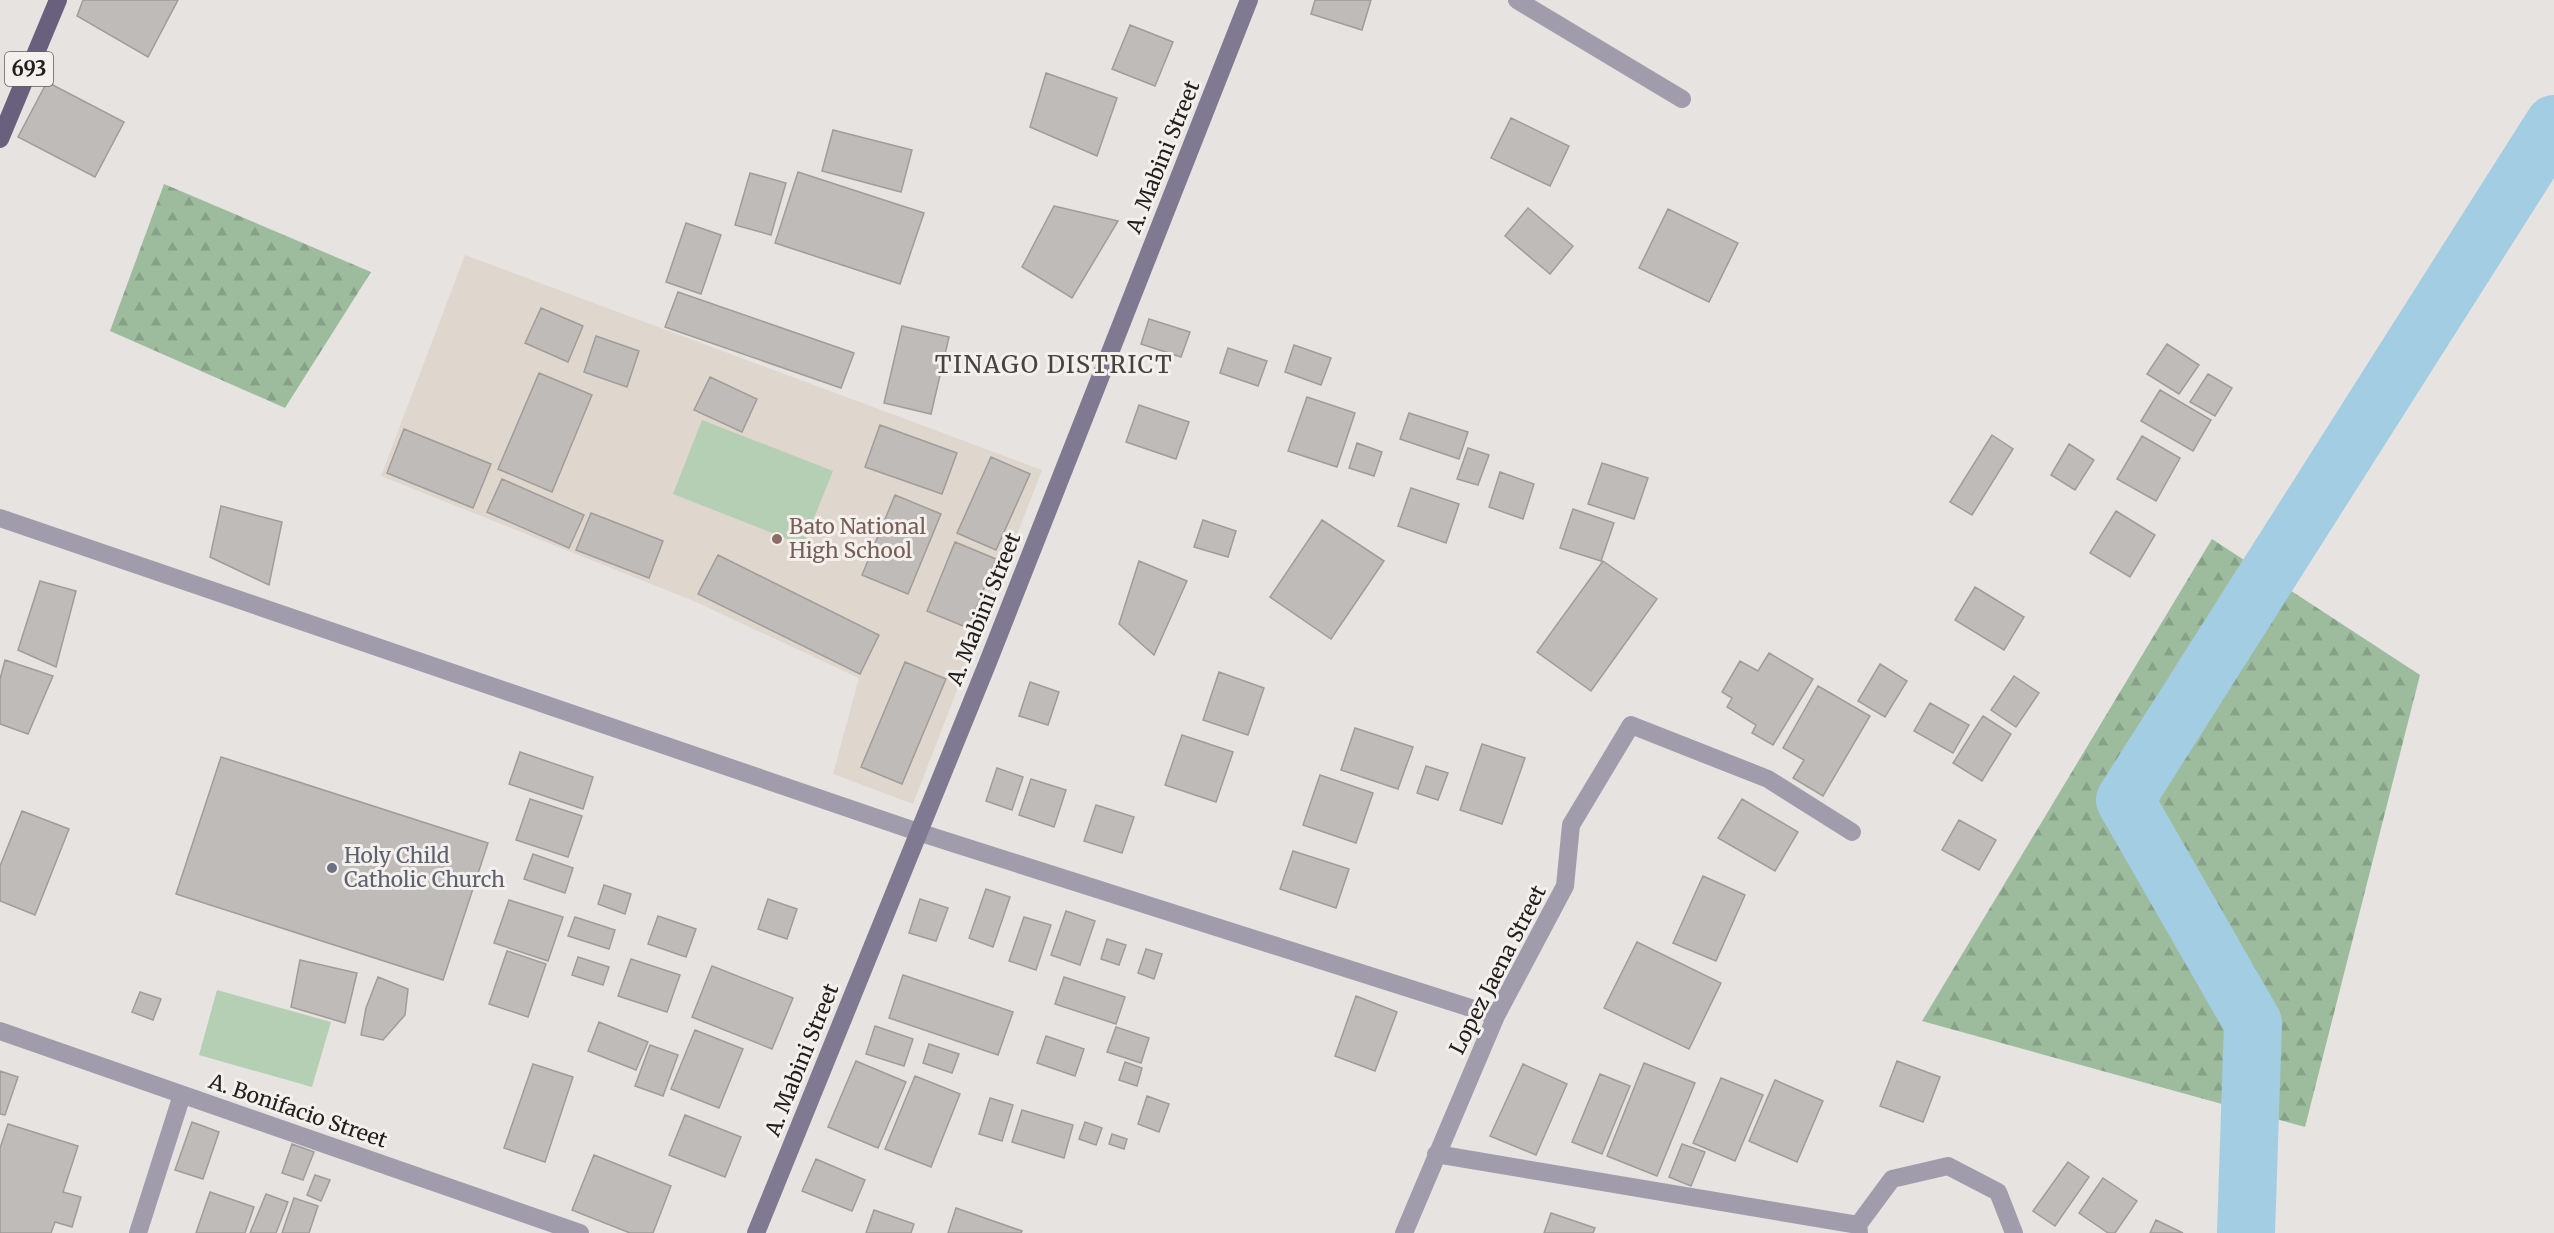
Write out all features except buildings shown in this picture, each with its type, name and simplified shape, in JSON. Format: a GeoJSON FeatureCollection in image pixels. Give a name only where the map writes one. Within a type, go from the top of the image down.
{"type":"FeatureCollection","features":[{"type":"Feature","properties":{"kind":"main road","name":"693"},"geometry":{"type":"LineString","coordinates":[[0,139],[58,0]]}},
{"type":"Feature","properties":{"kind":"street","name":"A. Mabini Street"},"geometry":{"type":"LineString","coordinates":[[756,1233],[996,640],[1249,0]]}},
{"type":"Feature","properties":{"kind":"street"},"geometry":{"type":"LineString","coordinates":[[1517,0],[1682,99]]}},
{"type":"Feature","properties":{"kind":"street"},"geometry":{"type":"LineString","coordinates":[[0,518],[918,832],[1496,1016]]}},
{"type":"Feature","properties":{"kind":"street","name":"Lopez Jaena Street"},"geometry":{"type":"LineString","coordinates":[[1404,1233],[1496,1016],[1565,886],[1571,825],[1630,725],[1768,779],[1852,832]]}},
{"type":"Feature","properties":{"kind":"street","name":"A. Bonifacio Street"},"geometry":{"type":"LineString","coordinates":[[0,1031],[580,1233]]}},
{"type":"Feature","properties":{"kind":"street"},"geometry":{"type":"LineString","coordinates":[[138,1233],[182,1095]]}},
{"type":"Feature","properties":{"kind":"street"},"geometry":{"type":"LineString","coordinates":[[1436,1154],[1859,1229],[1892,1179],[1948,1166],[1998,1192],[2014,1233]]}},
{"type":"Feature","properties":{"kind":"shaded area","name":"Bato National High School"},"geometry":{"type":"Polygon","coordinates":[[[465,255],[1042,470],[913,804],[833,774],[859,678],[696,602],[381,476],[465,255]]]}},
{"type":"Feature","properties":{"kind":"green space"},"geometry":{"type":"Polygon","coordinates":[[[164,184],[371,272],[285,408],[110,331],[164,184]]]}},
{"type":"Feature","properties":{"kind":"green space"},"geometry":{"type":"Polygon","coordinates":[[[702,420],[833,471],[803,545],[673,494],[702,420]]]}},
{"type":"Feature","properties":{"kind":"green space"},"geometry":{"type":"Polygon","coordinates":[[[2212,539],[2420,675],[2305,1127],[1922,1021],[2212,539]]]}},
{"type":"Feature","properties":{"kind":"green space"},"geometry":{"type":"Polygon","coordinates":[[[217,990],[331,1022],[312,1087],[199,1055],[217,990]]]}},
{"type":"Feature","properties":{"kind":"waterway"},"geometry":{"type":"LineString","coordinates":[[2246,1233],[2253,1023],[2125,800],[2554,124]]}},
{"type":"Feature","properties":{"kind":"place","name":"Bato National High School"},"geometry":{"type":"Point","coordinates":[777,539]}},
{"type":"Feature","properties":{"kind":"place","name":"Holy Child Catholic Church"},"geometry":{"type":"Point","coordinates":[332,868]}},
{"type":"Feature","properties":{"kind":"district","name":"TINAGO DISTRICT"},"geometry":{"type":"Point","coordinates":[1054,365]}}]}
